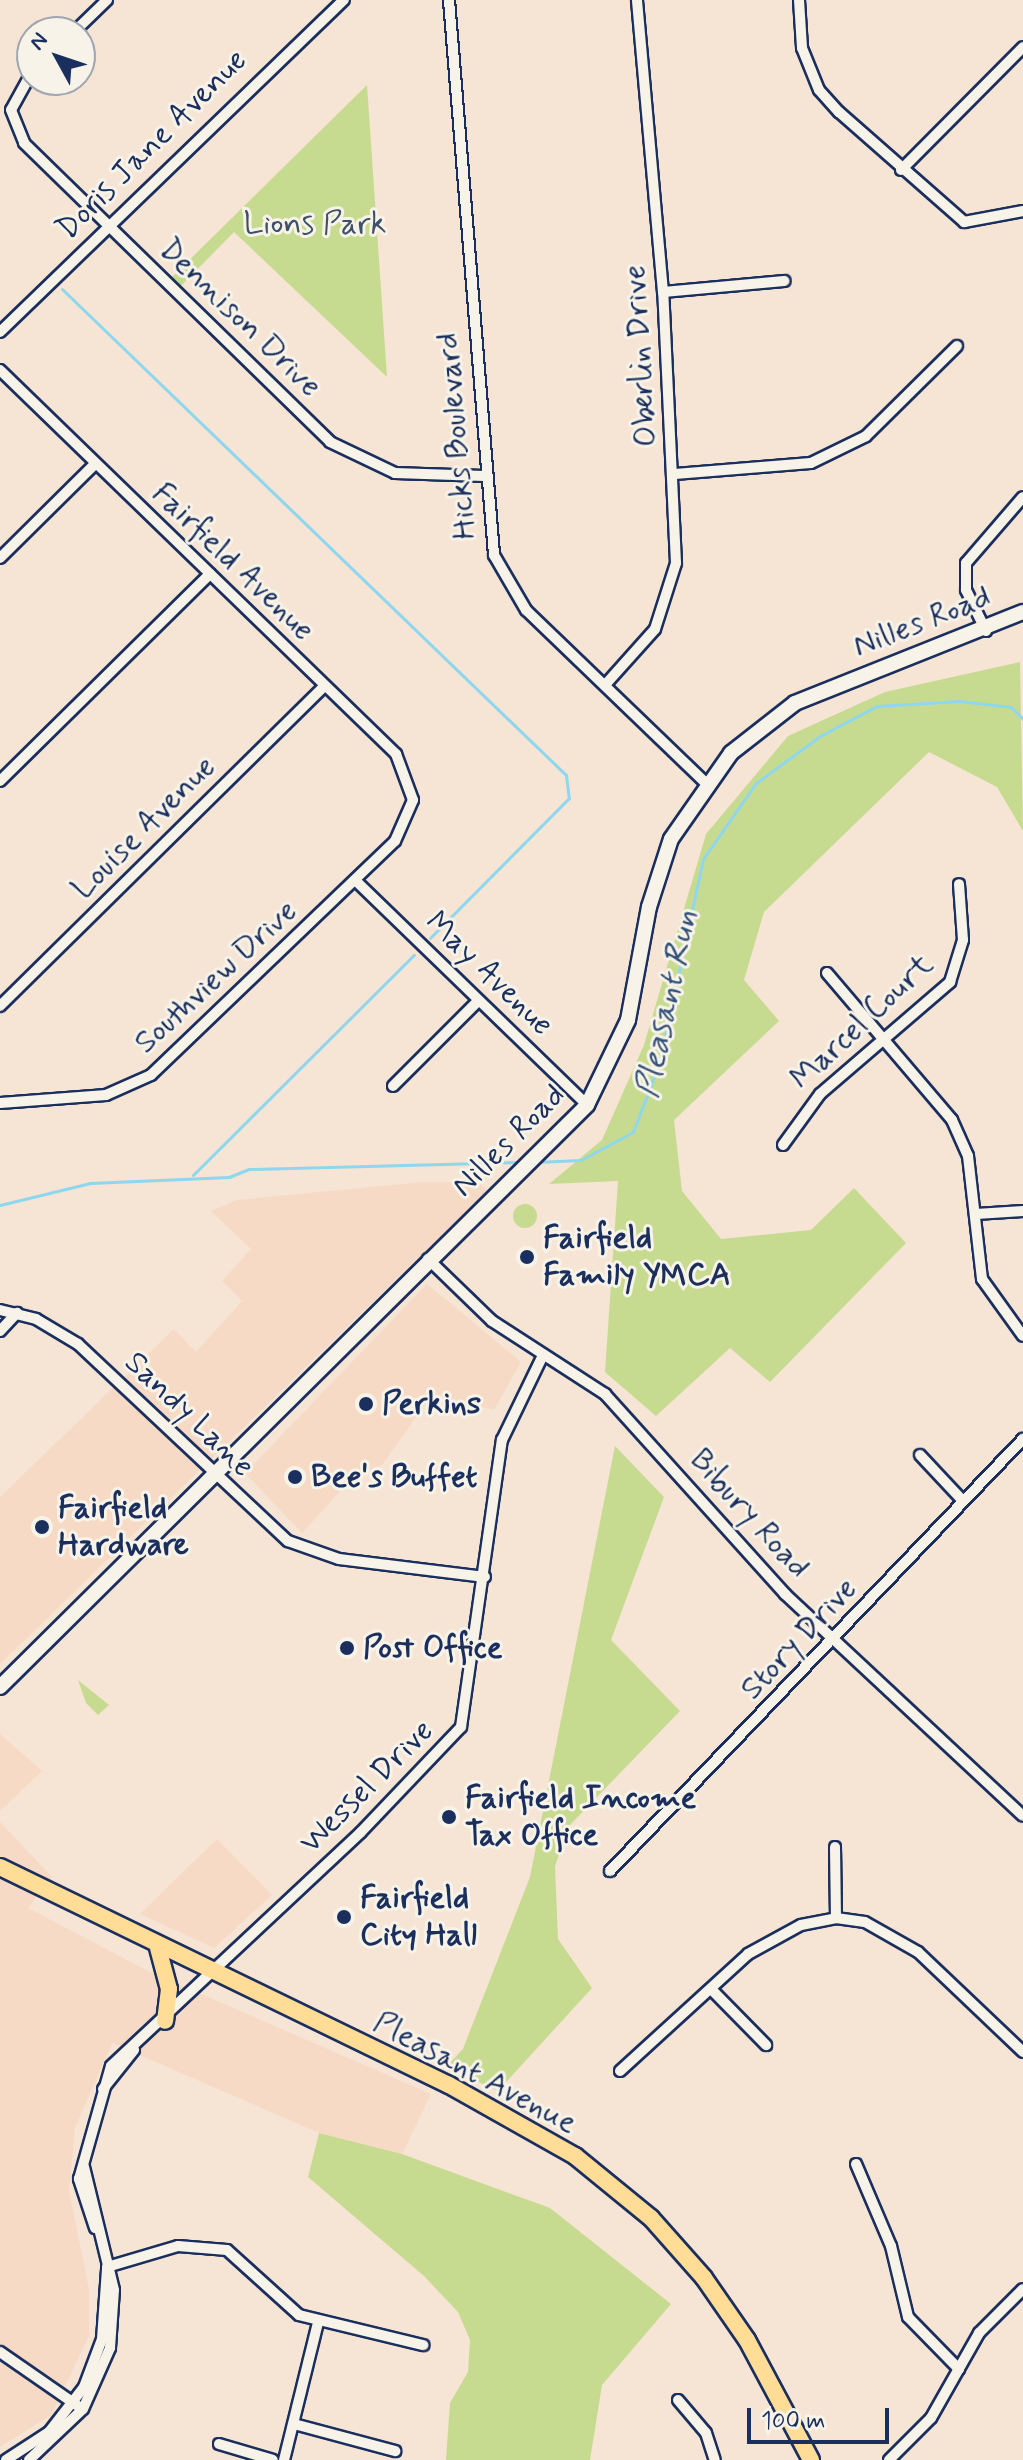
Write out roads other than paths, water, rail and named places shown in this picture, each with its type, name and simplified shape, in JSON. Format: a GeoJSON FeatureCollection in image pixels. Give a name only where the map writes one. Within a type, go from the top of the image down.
{"type":"FeatureCollection","features":[{"type":"Feature","properties":{"kind":"main road","name":"Pleasant Avenue"},"geometry":{"type":"LineString","coordinates":[[0,1867],[158,1948],[484,2103],[613,2185],[684,2253],[724,2304],[811,2460]]}},
{"type":"Feature","properties":{"kind":"main road"},"geometry":{"type":"LineString","coordinates":[[158,1948],[169,1989],[165,2021]]}},
{"type":"Feature","properties":{"kind":"street"},"geometry":{"type":"LineString","coordinates":[[90,16],[107,0]]}},
{"type":"Feature","properties":{"kind":"street","name":"Doris Jane Avenue"},"geometry":{"type":"LineString","coordinates":[[0,332],[108,224],[344,0]]}},
{"type":"Feature","properties":{"kind":"street","name":"Hicks Boulevard"},"geometry":{"type":"LineString","coordinates":[[449,0],[484,476],[500,570],[526,610],[706,783]]}},
{"type":"Feature","properties":{"kind":"street","name":"Oberlin Drive"},"geometry":{"type":"LineString","coordinates":[[605,685],[649,637],[671,597],[675,474],[663,292],[637,0]]}},
{"type":"Feature","properties":{"kind":"street"},"geometry":{"type":"LineString","coordinates":[[799,0],[802,48],[819,90],[901,170],[964,222],[1023,211]]}},
{"type":"Feature","properties":{"kind":"street"},"geometry":{"type":"LineString","coordinates":[[901,170],[1023,47]]}},
{"type":"Feature","properties":{"kind":"street","name":"Dennison Drive"},"geometry":{"type":"LineString","coordinates":[[19,96],[11,110],[24,143],[330,442],[395,473],[484,476]]}},
{"type":"Feature","properties":{"kind":"street"},"geometry":{"type":"LineString","coordinates":[[663,292],[785,281]]}},
{"type":"Feature","properties":{"kind":"street"},"geometry":{"type":"LineString","coordinates":[[675,474],[811,463],[866,436],[957,346]]}},
{"type":"Feature","properties":{"kind":"street","name":"Fairfield Avenue"},"geometry":{"type":"LineString","coordinates":[[0,370],[94,465],[396,754],[413,800]]}},
{"type":"Feature","properties":{"kind":"street"},"geometry":{"type":"LineString","coordinates":[[0,558],[94,465]]}},
{"type":"Feature","properties":{"kind":"street"},"geometry":{"type":"LineString","coordinates":[[986,631],[966,590],[966,563],[1023,497]]}},
{"type":"Feature","properties":{"kind":"street"},"geometry":{"type":"LineString","coordinates":[[0,781],[210,574]]}},
{"type":"Feature","properties":{"kind":"street","name":"Nilles Road"},"geometry":{"type":"LineString","coordinates":[[0,1687],[428,1259],[565,1131],[587,1105],[628,1020],[660,867],[706,783],[795,703],[986,631],[1023,612]]}},
{"type":"Feature","properties":{"kind":"street","name":"Louise Avenue"},"geometry":{"type":"LineString","coordinates":[[0,1006],[325,686]]}},
{"type":"Feature","properties":{"kind":"street","name":"Southview Drive"},"geometry":{"type":"LineString","coordinates":[[0,1103],[106,1095],[151,1075],[355,880],[409,822],[413,800]]}},
{"type":"Feature","properties":{"kind":"street","name":"May Avenue"},"geometry":{"type":"LineString","coordinates":[[355,880],[477,1002],[587,1105]]}},
{"type":"Feature","properties":{"kind":"street","name":"Marcel Court"},"geometry":{"type":"LineString","coordinates":[[783,1145],[809,1105],[950,982],[959,965],[959,884]]}},
{"type":"Feature","properties":{"kind":"street"},"geometry":{"type":"LineString","coordinates":[[827,973],[882,1042],[952,1120],[968,1156],[982,1279],[1023,1336]]}},
{"type":"Feature","properties":{"kind":"street"},"geometry":{"type":"LineString","coordinates":[[393,1086],[477,1002]]}},
{"type":"Feature","properties":{"kind":"street"},"geometry":{"type":"LineString","coordinates":[[976,1214],[1023,1211]]}},
{"type":"Feature","properties":{"kind":"street","name":"Bibury Road"},"geometry":{"type":"LineString","coordinates":[[428,1259],[492,1321],[605,1394],[834,1641],[1023,1816]]}},
{"type":"Feature","properties":{"kind":"street","name":"Sandy Lane"},"geometry":{"type":"LineString","coordinates":[[0,1310],[17,1313],[78,1344],[273,1531],[308,1551],[485,1577]]}},
{"type":"Feature","properties":{"kind":"street"},"geometry":{"type":"LineString","coordinates":[[0,1331],[17,1313]]}},
{"type":"Feature","properties":{"kind":"street","name":"Wessel Drive"},"geometry":{"type":"LineString","coordinates":[[29,2460],[79,2406],[99,2352],[107,2267],[79,2179],[111,2066],[134,2050],[165,2021],[456,1737],[467,1708],[502,1440],[543,1355]]}},
{"type":"Feature","properties":{"kind":"street","name":"Story Drive"},"geometry":{"type":"LineString","coordinates":[[610,1871],[834,1641],[1023,1439]]}},
{"type":"Feature","properties":{"kind":"street"},"geometry":{"type":"LineString","coordinates":[[920,1455],[963,1501]]}},
{"type":"Feature","properties":{"kind":"street"},"geometry":{"type":"LineString","coordinates":[[835,1847],[836,1918]]}},
{"type":"Feature","properties":{"kind":"street"},"geometry":{"type":"LineString","coordinates":[[620,2071],[777,1935],[836,1918],[865,1922],[918,1952],[1023,2052]]}},
{"type":"Feature","properties":{"kind":"street"},"geometry":{"type":"LineString","coordinates":[[713,1991],[766,2045]]}},
{"type":"Feature","properties":{"kind":"street"},"geometry":{"type":"LineString","coordinates":[[856,2164],[891,2246],[908,2317],[959,2369]]}},
{"type":"Feature","properties":{"kind":"street"},"geometry":{"type":"LineString","coordinates":[[107,2267],[178,2246],[227,2250],[285,2305],[318,2323],[423,2345]]}},
{"type":"Feature","properties":{"kind":"street"},"geometry":{"type":"LineString","coordinates":[[889,2460],[931,2418],[979,2333],[1023,2289]]}},
{"type":"Feature","properties":{"kind":"street"},"geometry":{"type":"LineString","coordinates":[[284,2460],[318,2323]]}},
{"type":"Feature","properties":{"kind":"street"},"geometry":{"type":"LineString","coordinates":[[0,2352],[79,2406]]}},
{"type":"Feature","properties":{"kind":"street"},"geometry":{"type":"LineString","coordinates":[[678,2400],[706,2433],[715,2460]]}},
{"type":"Feature","properties":{"kind":"street","name":"Wessel Drive"},"geometry":{"type":"LineString","coordinates":[[6,2460],[37,2442],[79,2406]]}},
{"type":"Feature","properties":{"kind":"street"},"geometry":{"type":"LineString","coordinates":[[294,2424],[395,2451]]}},
{"type":"Feature","properties":{"kind":"street"},"geometry":{"type":"LineString","coordinates":[[219,2444],[273,2460]]}},
{"type":"Feature","properties":{"kind":"waterway"},"geometry":{"type":"LineString","coordinates":[[62,289],[566,775],[569,798],[430,938]]}},
{"type":"Feature","properties":{"kind":"waterway","name":"Pleasant Run"},"geometry":{"type":"LineString","coordinates":[[536,1162],[581,1160],[633,1132],[660,1061],[703,859],[756,783],[820,736],[877,706],[960,701],[1011,707],[1023,719]]}},
{"type":"Feature","properties":{"kind":"waterway"},"geometry":{"type":"LineString","coordinates":[[193,1175],[414,955]]}},
{"type":"Feature","properties":{"kind":"waterway","name":"Pleasant Run"},"geometry":{"type":"LineString","coordinates":[[0,1205],[90,1183],[229,1177],[249,1169],[521,1162]]}},
{"type":"Feature","properties":{"kind":"place","name":"Fairfield Family YMCA"},"geometry":{"type":"Point","coordinates":[527,1257]}},
{"type":"Feature","properties":{"kind":"place","name":"Perkins"},"geometry":{"type":"Point","coordinates":[366,1404]}},
{"type":"Feature","properties":{"kind":"place","name":"Bee's Buffet"},"geometry":{"type":"Point","coordinates":[295,1477]}},
{"type":"Feature","properties":{"kind":"place","name":"Fairfield Hardware"},"geometry":{"type":"Point","coordinates":[42,1527]}},
{"type":"Feature","properties":{"kind":"place","name":"Post Office"},"geometry":{"type":"Point","coordinates":[347,1648]}},
{"type":"Feature","properties":{"kind":"place","name":"Fairfield Income Tax Office"},"geometry":{"type":"Point","coordinates":[449,1817]}},
{"type":"Feature","properties":{"kind":"place","name":"Fairfield City Hall"},"geometry":{"type":"Point","coordinates":[344,1917]}},
{"type":"Feature","properties":{"kind":"park label","name":"Lions Park"},"geometry":{"type":"Point","coordinates":[315,224]}}]}
